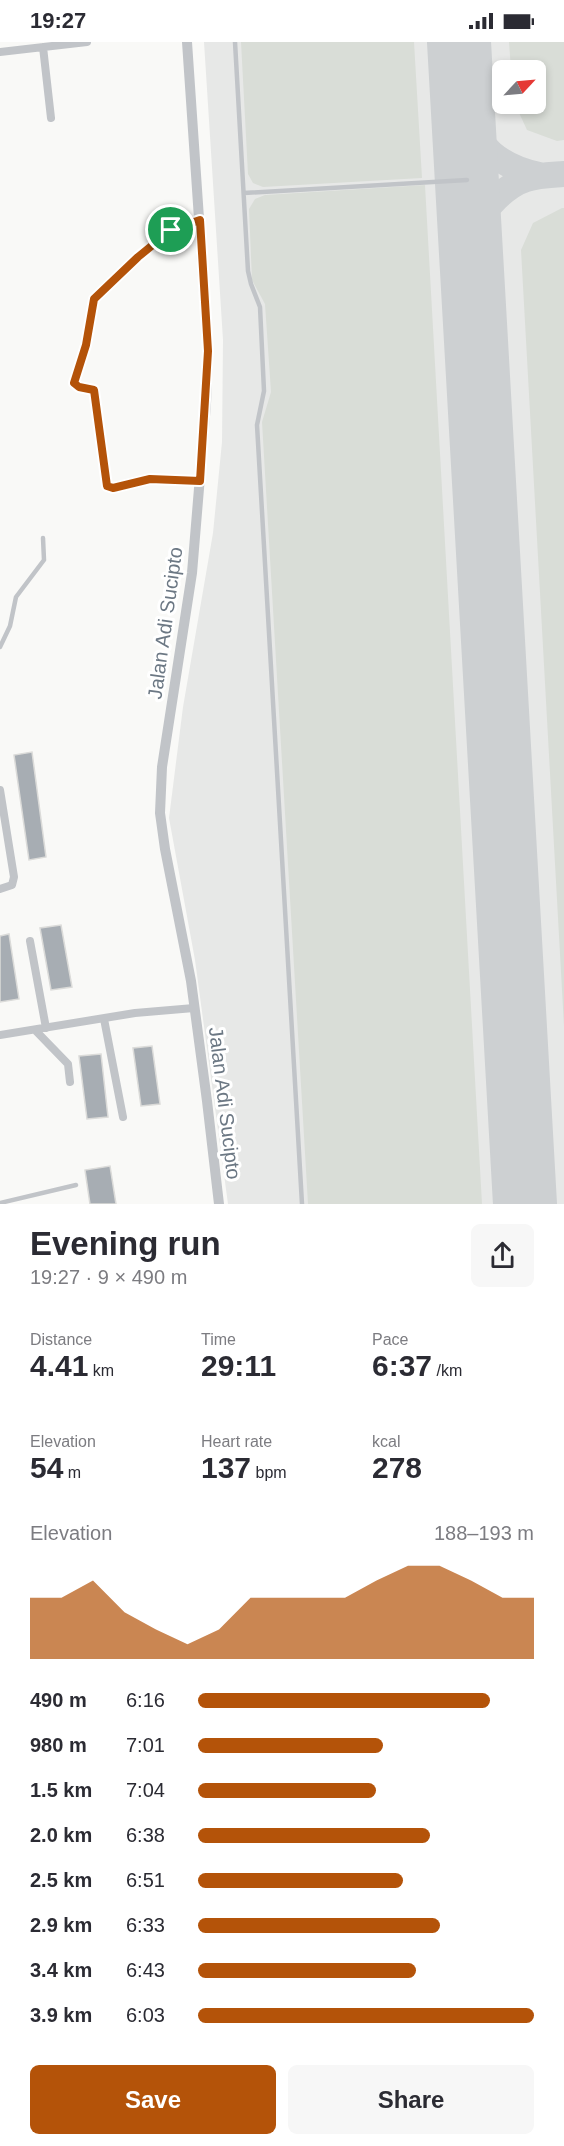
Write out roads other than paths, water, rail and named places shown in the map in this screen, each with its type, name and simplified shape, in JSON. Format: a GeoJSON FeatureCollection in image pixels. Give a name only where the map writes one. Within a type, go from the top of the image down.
{"type":"FeatureCollection","features":[{"type":"Feature","properties":{"kind":"street"},"geometry":{"type":"LineString","coordinates":[[0,52],[19,46],[43,47],[87,42]]}},
{"type":"Feature","properties":{"kind":"street","name":"Jalan Adi Sucipto"},"geometry":{"type":"LineString","coordinates":[[187,42],[208,351],[192,573],[162,767],[160,813],[194,1008],[219,1204]]}},
{"type":"Feature","properties":{"kind":"street"},"geometry":{"type":"LineString","coordinates":[[43,47],[51,118]]}},
{"type":"Feature","properties":{"kind":"street"},"geometry":{"type":"LineString","coordinates":[[200,220],[171,230],[138,257],[94,299],[86,345],[74,383],[79,387],[94,390],[107,486],[113,488],[150,479],[200,481]]}},
{"type":"Feature","properties":{"kind":"street"},"geometry":{"type":"LineString","coordinates":[[0,790],[14,877],[12,885],[0,889]]}},
{"type":"Feature","properties":{"kind":"street"},"geometry":{"type":"LineString","coordinates":[[30,941],[46,1028]]}},
{"type":"Feature","properties":{"kind":"street"},"geometry":{"type":"LineString","coordinates":[[0,1035],[135,1013],[194,1008]]}},
{"type":"Feature","properties":{"kind":"street"},"geometry":{"type":"LineString","coordinates":[[105,1019],[123,1117]]}},
{"type":"Feature","properties":{"kind":"street"},"geometry":{"type":"LineString","coordinates":[[35,1030],[68,1064],[70,1082]]}},
{"type":"Feature","properties":{"kind":"lane"},"geometry":{"type":"LineString","coordinates":[[235,42],[249,278],[260,307],[264,391],[257,425],[302,1204]]}},
{"type":"Feature","properties":{"kind":"lane"},"geometry":{"type":"LineString","coordinates":[[244,193],[467,180]]}},
{"type":"Feature","properties":{"kind":"lane"},"geometry":{"type":"LineString","coordinates":[[0,648],[10,626],[16,597],[44,560],[43,538]]}},
{"type":"Feature","properties":{"kind":"lane"},"geometry":{"type":"LineString","coordinates":[[0,1203],[76,1185]]}}]}
